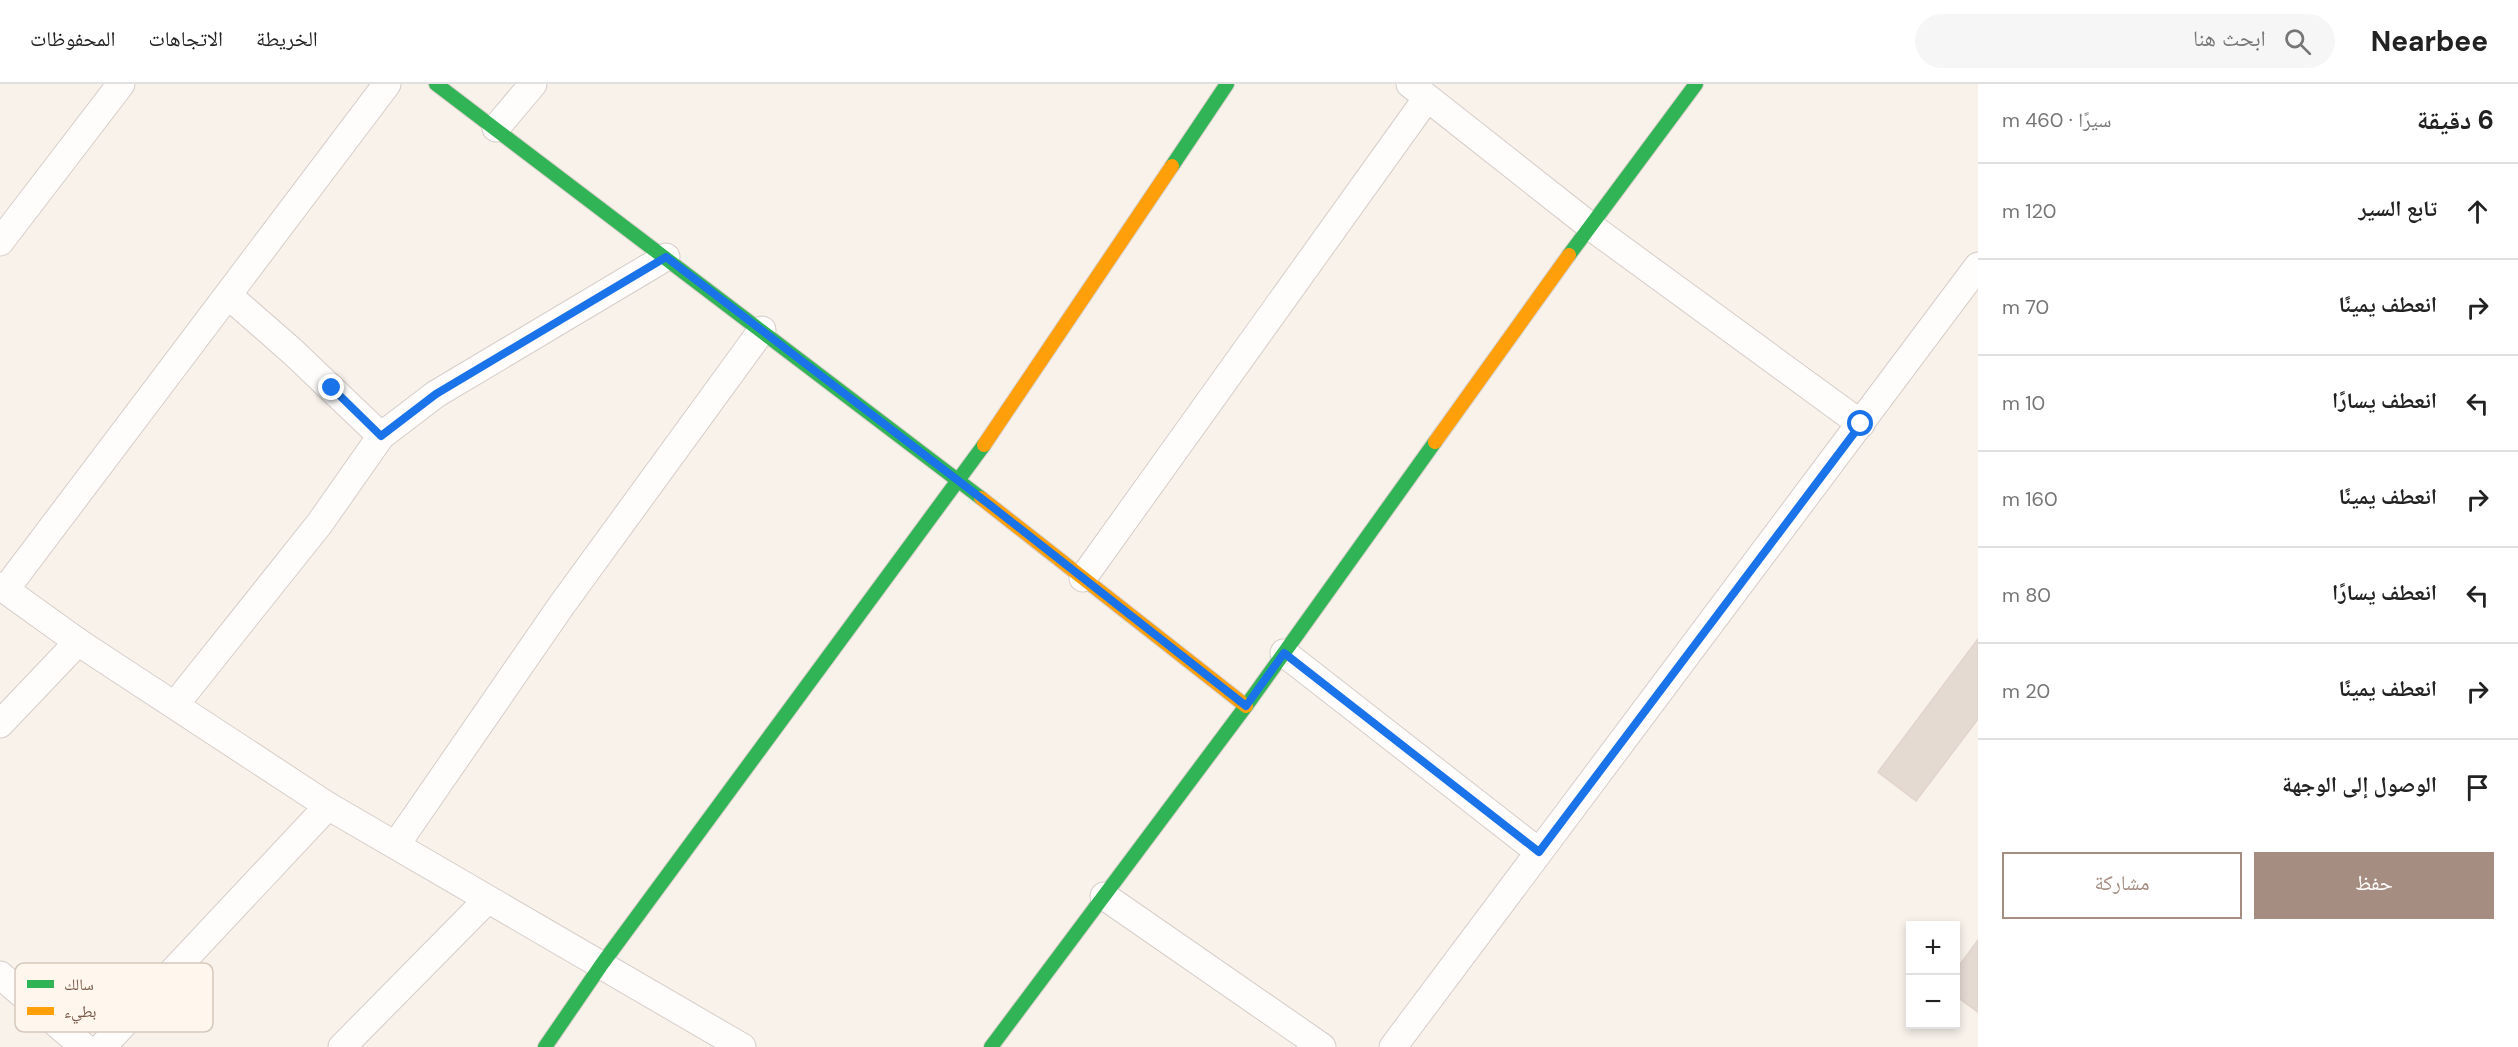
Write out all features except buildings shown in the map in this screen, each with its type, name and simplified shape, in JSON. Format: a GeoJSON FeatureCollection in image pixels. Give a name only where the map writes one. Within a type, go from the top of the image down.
{"type":"FeatureCollection","features":[{"type":"Feature","properties":{"kind":"street"},"geometry":{"type":"LineString","coordinates":[[0,242],[121,84]]}},
{"type":"Feature","properties":{"kind":"street"},"geometry":{"type":"LineString","coordinates":[[387,84],[229,296],[2,588],[78,642],[328,807],[742,1047]]}},
{"type":"Feature","properties":{"kind":"street"},"geometry":{"type":"LineString","coordinates":[[436,84],[960,482],[1246,706]]}},
{"type":"Feature","properties":{"kind":"street"},"geometry":{"type":"LineString","coordinates":[[496,128],[533,84]]}},
{"type":"Feature","properties":{"kind":"street"},"geometry":{"type":"LineString","coordinates":[[545,1047],[602,964],[960,482],[1227,84]]}},
{"type":"Feature","properties":{"kind":"street"},"geometry":{"type":"LineString","coordinates":[[991,1047],[1246,706],[1590,226],[1696,84]]}},
{"type":"Feature","properties":{"kind":"street"},"geometry":{"type":"LineString","coordinates":[[1083,578],[1418,91],[1590,226],[1861,424]]}},
{"type":"Feature","properties":{"kind":"street"},"geometry":{"type":"LineString","coordinates":[[175,705],[320,523],[381,436],[436,394],[666,257]]}},
{"type":"Feature","properties":{"kind":"street"},"geometry":{"type":"LineString","coordinates":[[1393,1047],[1978,266]]}},
{"type":"Feature","properties":{"kind":"street"},"geometry":{"type":"LineString","coordinates":[[229,296],[293,352],[381,436]]}},
{"type":"Feature","properties":{"kind":"street"},"geometry":{"type":"LineString","coordinates":[[396,845],[561,606],[762,330]]}},
{"type":"Feature","properties":{"kind":"street"},"geometry":{"type":"LineString","coordinates":[[0,724],[78,642]]}},
{"type":"Feature","properties":{"kind":"street"},"geometry":{"type":"LineString","coordinates":[[1284,653],[1539,852]]}},
{"type":"Feature","properties":{"kind":"street"},"geometry":{"type":"LineString","coordinates":[[181,963],[328,807]]}},
{"type":"Feature","properties":{"kind":"street"},"geometry":{"type":"LineString","coordinates":[[1104,896],[1322,1047]]}},
{"type":"Feature","properties":{"kind":"street"},"geometry":{"type":"LineString","coordinates":[[342,1047],[487,900]]}},
{"type":"Feature","properties":{"kind":"street"},"geometry":{"type":"LineString","coordinates":[[0,975],[15,988]]}},
{"type":"Feature","properties":{"kind":"street"},"geometry":{"type":"LineString","coordinates":[[66,1032],[84,1047]]}},
{"type":"Feature","properties":{"kind":"street"},"geometry":{"type":"LineString","coordinates":[[102,1047],[116,1032]]}},
{"type":"Feature","properties":{"kind":"traffic: fast"},"geometry":{"type":"LineString","coordinates":[[436,84],[981,498]]}},
{"type":"Feature","properties":{"kind":"traffic: fast"},"geometry":{"type":"LineString","coordinates":[[1172,166],[1227,84]]}},
{"type":"Feature","properties":{"kind":"traffic: fast"},"geometry":{"type":"LineString","coordinates":[[1569,255],[1696,84]]}},
{"type":"Feature","properties":{"kind":"traffic: fast"},"geometry":{"type":"LineString","coordinates":[[991,1047],[1246,706],[1435,442]]}},
{"type":"Feature","properties":{"kind":"traffic: fast"},"geometry":{"type":"LineString","coordinates":[[545,1047],[602,964],[984,445]]}},
{"type":"Feature","properties":{"kind":"traffic: slow"},"geometry":{"type":"LineString","coordinates":[[984,445],[1172,166]]}},
{"type":"Feature","properties":{"kind":"traffic: slow"},"geometry":{"type":"LineString","coordinates":[[1435,442],[1569,255]]}},
{"type":"Feature","properties":{"kind":"traffic: slow"},"geometry":{"type":"LineString","coordinates":[[981,498],[1246,706]]}},
{"type":"Feature","properties":{"kind":"route"},"geometry":{"type":"LineString","coordinates":[[332,388],[381,436],[436,394],[666,257],[990,505],[1246,706],[1284,653],[1539,852],[1861,424]]}}]}
